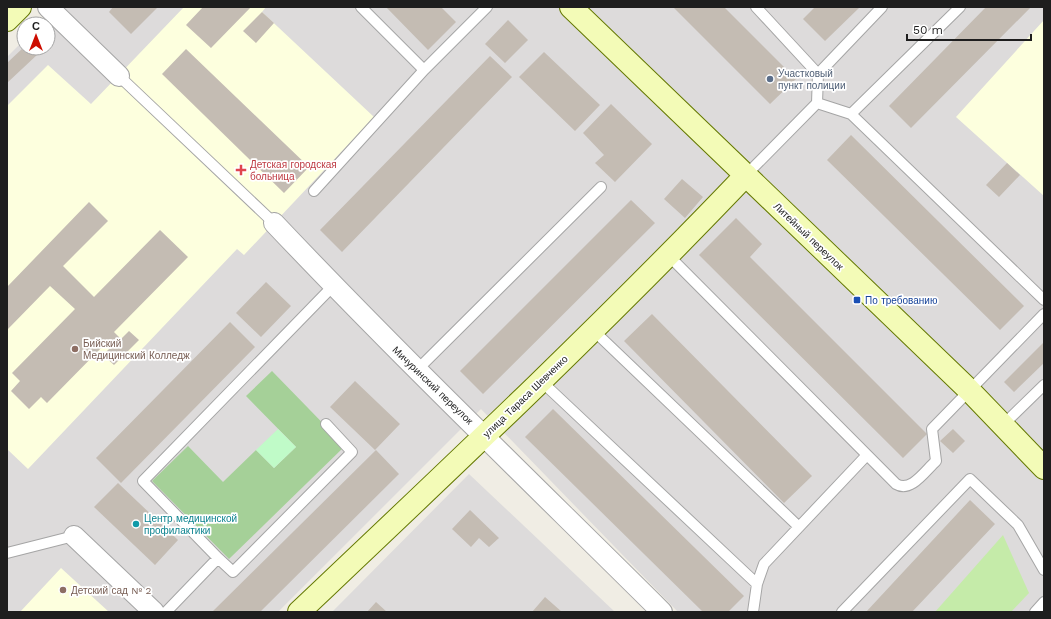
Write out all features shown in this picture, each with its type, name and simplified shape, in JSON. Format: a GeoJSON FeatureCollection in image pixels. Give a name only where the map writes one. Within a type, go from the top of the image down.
{"type":"FeatureCollection","features":[{"type":"Feature","properties":{"kind":"main road"},"geometry":{"type":"LineString","coordinates":[[7,20],[20,7]]}},
{"type":"Feature","properties":{"kind":"main road","name":"Литейный переулок"},"geometry":{"type":"LineString","coordinates":[[570,7],[1004,424],[1044,468]]}},
{"type":"Feature","properties":{"kind":"main road","name":"улица Тараса Шевченко"},"geometry":{"type":"LineString","coordinates":[[299,612],[485,436],[669,256],[746,175]]}},
{"type":"Feature","properties":{"kind":"street"},"geometry":{"type":"LineString","coordinates":[[48,7],[119,76]]}},
{"type":"Feature","properties":{"kind":"street","name":"Мичуринский переулок"},"geometry":{"type":"LineString","coordinates":[[274,223],[417,370],[662,612]]}},
{"type":"Feature","properties":{"kind":"street"},"geometry":{"type":"LineString","coordinates":[[74,536],[154,612]]}},
{"type":"Feature","properties":{"kind":"lane"},"geometry":{"type":"LineString","coordinates":[[361,7],[424,70]]}},
{"type":"Feature","properties":{"kind":"lane"},"geometry":{"type":"LineString","coordinates":[[314,191],[424,70],[487,7]]}},
{"type":"Feature","properties":{"kind":"lane"},"geometry":{"type":"LineString","coordinates":[[746,175],[817,103],[818,74],[882,7]]}},
{"type":"Feature","properties":{"kind":"lane"},"geometry":{"type":"LineString","coordinates":[[851,114],[960,7]]}},
{"type":"Feature","properties":{"kind":"lane"},"geometry":{"type":"LineString","coordinates":[[759,8],[818,74]]}},
{"type":"Feature","properties":{"kind":"lane"},"geometry":{"type":"LineString","coordinates":[[119,76],[274,223]]}},
{"type":"Feature","properties":{"kind":"lane"},"geometry":{"type":"LineString","coordinates":[[817,103],[851,114],[1044,300]]}},
{"type":"Feature","properties":{"kind":"lane"},"geometry":{"type":"LineString","coordinates":[[417,370],[601,187]]}},
{"type":"Feature","properties":{"kind":"lane"},"geometry":{"type":"LineString","coordinates":[[669,256],[896,484],[902,488],[909,487],[936,461],[932,428],[1044,314]]}},
{"type":"Feature","properties":{"kind":"lane"},"geometry":{"type":"LineString","coordinates":[[326,424],[352,452],[233,572],[143,482],[334,286]]}},
{"type":"Feature","properties":{"kind":"lane"},"geometry":{"type":"LineString","coordinates":[[593,330],[799,527]]}},
{"type":"Feature","properties":{"kind":"lane"},"geometry":{"type":"LineString","coordinates":[[541,381],[757,584]]}},
{"type":"Feature","properties":{"kind":"lane"},"geometry":{"type":"LineString","coordinates":[[1004,424],[1044,385]]}},
{"type":"Feature","properties":{"kind":"lane"},"geometry":{"type":"LineString","coordinates":[[753,612],[757,584],[764,564],[867,455]]}},
{"type":"Feature","properties":{"kind":"lane"},"geometry":{"type":"LineString","coordinates":[[842,612],[970,479],[1018,525],[1044,570]]}},
{"type":"Feature","properties":{"kind":"lane"},"geometry":{"type":"LineString","coordinates":[[7,552],[74,536]]}},
{"type":"Feature","properties":{"kind":"lane"},"geometry":{"type":"LineString","coordinates":[[166,612],[218,558]]}},
{"type":"Feature","properties":{"kind":"lane"},"geometry":{"type":"LineString","coordinates":[[1035,612],[1044,602]]}},
{"type":"Feature","properties":{"kind":"shaded area"},"geometry":{"type":"Polygon","coordinates":[[[56,7],[1044,7],[1044,612],[678,612],[481,409],[278,612],[7,612],[7,57],[16,48],[16,56],[56,56],[56,16],[47,16],[56,7]]]}},
{"type":"Feature","properties":{"kind":"shaded area"},"geometry":{"type":"Polygon","coordinates":[[[184,7],[266,7],[262,12],[374,117],[244,255],[237,249],[28,469],[7,449],[7,106],[48,65],[91,104],[184,7]]]}},
{"type":"Feature","properties":{"kind":"shaded area"},"geometry":{"type":"Polygon","coordinates":[[[1044,20],[1044,196],[956,117],[1044,20]]]}},
{"type":"Feature","properties":{"kind":"shaded area"},"geometry":{"type":"Polygon","coordinates":[[[469,474],[615,612],[332,612],[469,474]]]}},
{"type":"Feature","properties":{"kind":"shaded area","name":"Детский сад № 2"},"geometry":{"type":"Polygon","coordinates":[[[61,568],[109,612],[20,612],[61,568]]]}},
{"type":"Feature","properties":{"kind":"green space"},"geometry":{"type":"Polygon","coordinates":[[[272,371],[345,446],[229,559],[152,481],[188,446],[223,482],[256,450],[274,468],[296,447],[246,396],[272,371]]]}},
{"type":"Feature","properties":{"kind":"green space"},"geometry":{"type":"Polygon","coordinates":[[[278,429],[296,447],[274,468],[256,450],[278,429]]]}},
{"type":"Feature","properties":{"kind":"green space"},"geometry":{"type":"Polygon","coordinates":[[[1003,535],[1029,593],[1011,612],[935,612],[1003,535]]]}},
{"type":"Feature","properties":{"kind":"building"},"geometry":{"type":"Polygon","coordinates":[[[113,7],[158,7],[131,34],[109,12],[113,7]]]}},
{"type":"Feature","properties":{"kind":"building"},"geometry":{"type":"Polygon","coordinates":[[[203,7],[251,7],[211,48],[186,25],[203,7]]]}},
{"type":"Feature","properties":{"kind":"building"},"geometry":{"type":"Polygon","coordinates":[[[386,7],[441,7],[456,22],[428,50],[386,7]]]}},
{"type":"Feature","properties":{"kind":"building"},"geometry":{"type":"Polygon","coordinates":[[[673,7],[724,7],[796,79],[770,104],[673,7]]]}},
{"type":"Feature","properties":{"kind":"building"},"geometry":{"type":"Polygon","coordinates":[[[815,7],[860,7],[825,41],[803,19],[815,7]]]}},
{"type":"Feature","properties":{"kind":"building"},"geometry":{"type":"Polygon","coordinates":[[[986,7],[1031,7],[911,128],[889,106],[986,7]]]}},
{"type":"Feature","properties":{"kind":"building"},"geometry":{"type":"Polygon","coordinates":[[[262,12],[274,23],[256,43],[243,31],[262,12]]]}},
{"type":"Feature","properties":{"kind":"building"},"geometry":{"type":"Polygon","coordinates":[[[508,20],[528,40],[505,63],[485,44],[508,20]]]}},
{"type":"Feature","properties":{"kind":"building"},"geometry":{"type":"Polygon","coordinates":[[[186,49],[309,167],[284,193],[162,74],[186,49]]]}},
{"type":"Feature","properties":{"kind":"building"},"geometry":{"type":"Polygon","coordinates":[[[544,52],[600,105],[575,131],[519,77],[544,52]]]}},
{"type":"Feature","properties":{"kind":"building"},"geometry":{"type":"Polygon","coordinates":[[[16,55],[16,56],[36,56],[7,83],[7,63],[16,55]]]}},
{"type":"Feature","properties":{"kind":"building"},"geometry":{"type":"Polygon","coordinates":[[[490,56],[512,77],[342,252],[320,230],[490,56]]]}},
{"type":"Feature","properties":{"kind":"building"},"geometry":{"type":"Polygon","coordinates":[[[611,104],[652,144],[615,182],[595,163],[604,155],[583,133],[611,104]]]}},
{"type":"Feature","properties":{"kind":"building"},"geometry":{"type":"Polygon","coordinates":[[[851,135],[1024,306],[1000,330],[827,160],[851,135]]]}},
{"type":"Feature","properties":{"kind":"building"},"geometry":{"type":"Polygon","coordinates":[[[1007,163],[1020,175],[999,197],[986,185],[1007,163]]]}},
{"type":"Feature","properties":{"kind":"building"},"geometry":{"type":"Polygon","coordinates":[[[682,179],[703,197],[685,218],[664,199],[682,179]]]}},
{"type":"Feature","properties":{"kind":"building"},"geometry":{"type":"Polygon","coordinates":[[[631,200],[655,223],[483,394],[460,371],[631,200]]]}},
{"type":"Feature","properties":{"kind":"building"},"geometry":{"type":"Polygon","coordinates":[[[89,202],[108,221],[63,266],[94,297],[160,230],[188,257],[114,332],[121,339],[129,331],[139,340],[114,365],[103,355],[111,347],[107,342],[47,403],[41,397],[29,409],[11,391],[20,381],[12,373],[75,309],[50,286],[8,329],[7,287],[89,202]]]}},
{"type":"Feature","properties":{"kind":"building"},"geometry":{"type":"Polygon","coordinates":[[[736,218],[762,244],[750,257],[927,434],[903,458],[699,255],[736,218]]]}},
{"type":"Feature","properties":{"kind":"building"},"geometry":{"type":"Polygon","coordinates":[[[266,282],[291,306],[261,337],[236,313],[266,282]]]}},
{"type":"Feature","properties":{"kind":"building"},"geometry":{"type":"Polygon","coordinates":[[[652,314],[812,476],[784,503],[624,341],[652,314]]]}},
{"type":"Feature","properties":{"kind":"building"},"geometry":{"type":"Polygon","coordinates":[[[230,322],[255,347],[121,483],[96,458],[230,322]]]}},
{"type":"Feature","properties":{"kind":"building"},"geometry":{"type":"Polygon","coordinates":[[[1044,342],[1044,363],[1014,392],[1004,382],[1044,342]]]}},
{"type":"Feature","properties":{"kind":"building"},"geometry":{"type":"Polygon","coordinates":[[[355,381],[400,424],[375,450],[330,407],[355,381]]]}},
{"type":"Feature","properties":{"kind":"building"},"geometry":{"type":"Polygon","coordinates":[[[553,409],[744,596],[728,612],[703,612],[525,437],[553,409]]]}},
{"type":"Feature","properties":{"kind":"building"},"geometry":{"type":"Polygon","coordinates":[[[953,429],[965,441],[953,453],[940,441],[953,429]]]}},
{"type":"Feature","properties":{"kind":"building"},"geometry":{"type":"Polygon","coordinates":[[[376,450],[399,474],[260,612],[212,612],[376,450]]]}},
{"type":"Feature","properties":{"kind":"building","name":"Центр медицинской профилактики"},"geometry":{"type":"Polygon","coordinates":[[[118,483],[178,540],[155,565],[94,507],[118,483]]]}},
{"type":"Feature","properties":{"kind":"building"},"geometry":{"type":"Polygon","coordinates":[[[970,500],[995,524],[912,612],[866,612],[970,500]]]}},
{"type":"Feature","properties":{"kind":"building"},"geometry":{"type":"Polygon","coordinates":[[[470,510],[499,538],[489,547],[479,538],[471,547],[452,529],[470,510]]]}},
{"type":"Feature","properties":{"kind":"building"},"geometry":{"type":"Polygon","coordinates":[[[545,597],[562,612],[532,612],[545,597]]]}},
{"type":"Feature","properties":{"kind":"building"},"geometry":{"type":"Polygon","coordinates":[[[376,602],[387,612],[367,612],[376,602]]]}},
{"type":"Feature","properties":{"kind":"place","name":"Участковый пункт полиции"},"geometry":{"type":"Point","coordinates":[770,79]}},
{"type":"Feature","properties":{"kind":"place","name":"Детская городская больница"},"geometry":{"type":"Point","coordinates":[241,170]}},
{"type":"Feature","properties":{"kind":"place","name":"По требованию"},"geometry":{"type":"Point","coordinates":[857,300]}},
{"type":"Feature","properties":{"kind":"place","name":"Бийский Медицинский Колледж"},"geometry":{"type":"Point","coordinates":[75,349]}},
{"type":"Feature","properties":{"kind":"place","name":"Центр медицинской профилактики"},"geometry":{"type":"Point","coordinates":[136,524]}},
{"type":"Feature","properties":{"kind":"place","name":"Детский сад № 2"},"geometry":{"type":"Point","coordinates":[63,590]}}]}
